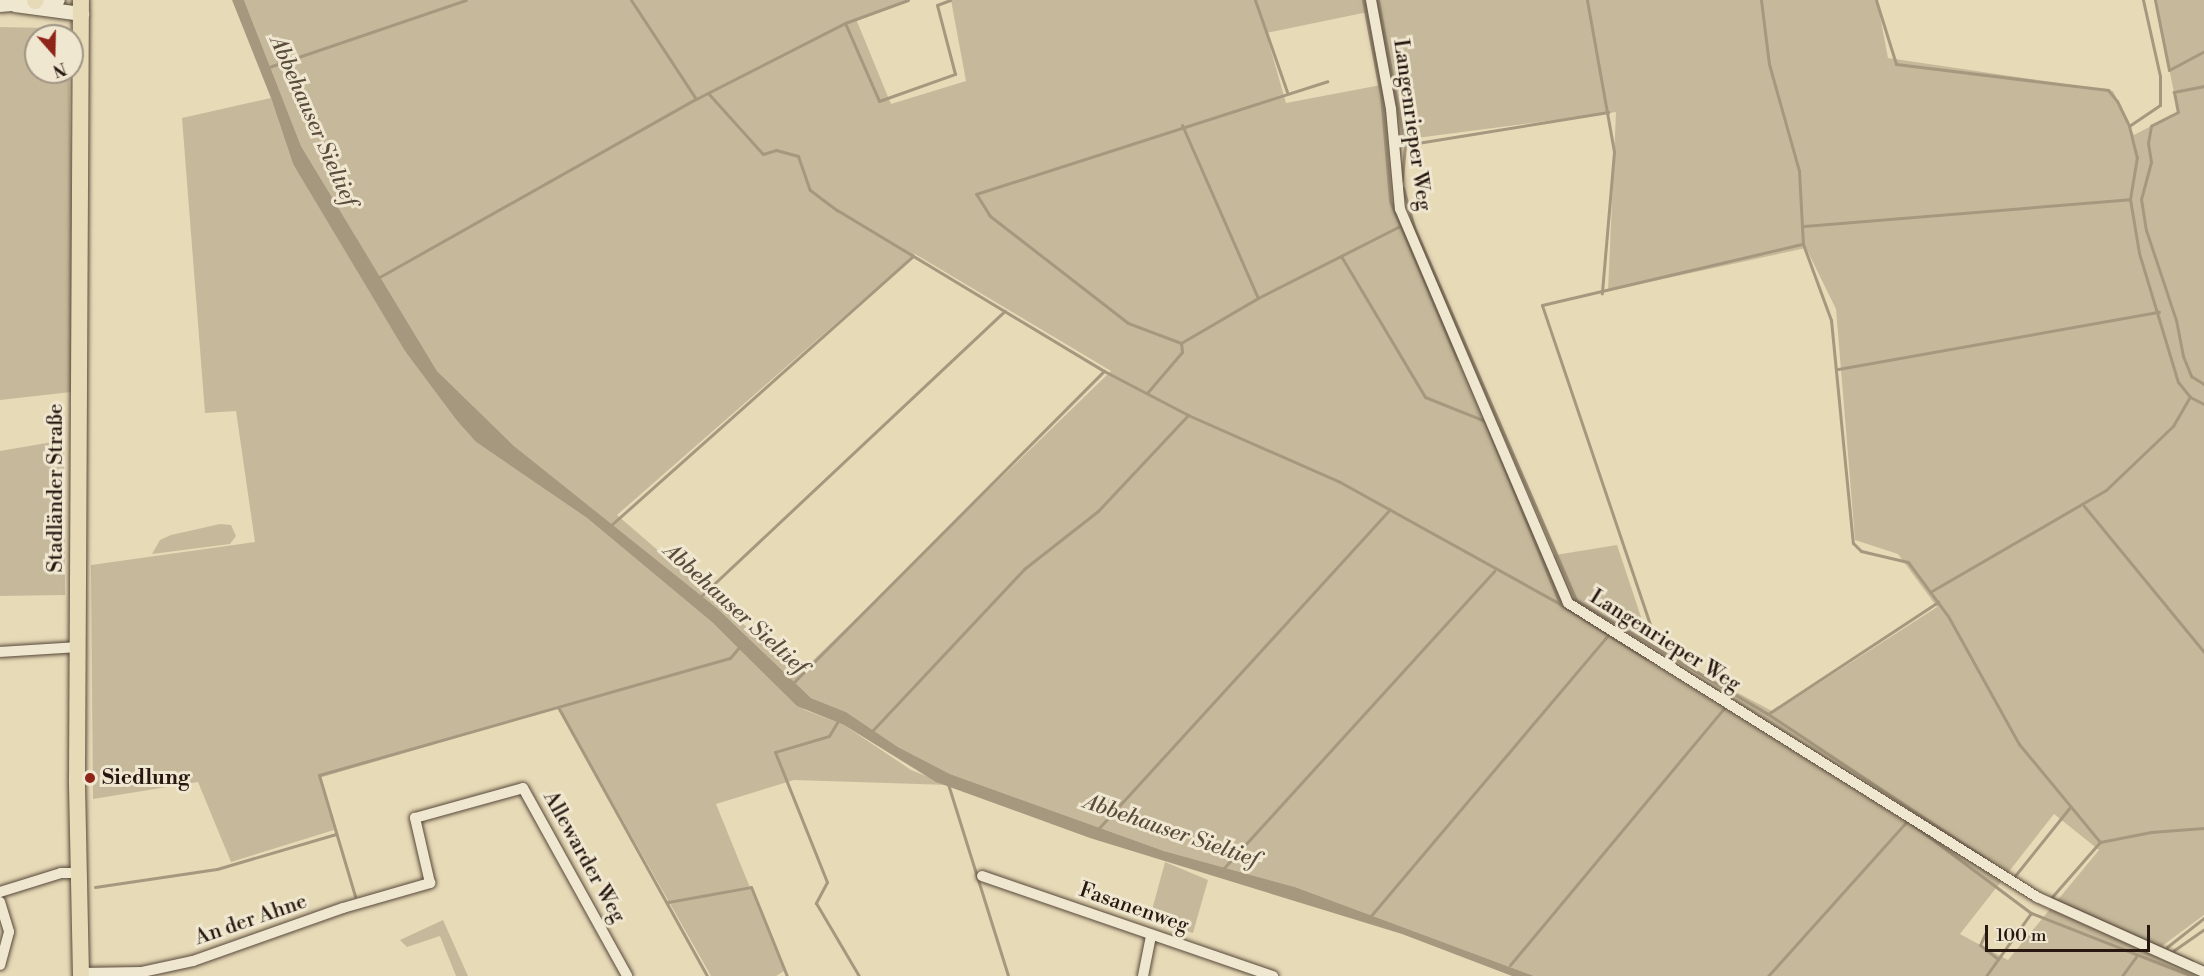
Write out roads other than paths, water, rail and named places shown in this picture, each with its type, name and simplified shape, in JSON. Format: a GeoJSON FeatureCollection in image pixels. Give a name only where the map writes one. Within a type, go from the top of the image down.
{"type":"FeatureCollection","features":[{"type":"Feature","properties":{"kind":"main road","name":"Stadländer Straße"},"geometry":{"type":"LineString","coordinates":[[81,7],[78,646],[81,975]]}},
{"type":"Feature","properties":{"kind":"street"},"geometry":{"type":"LineString","coordinates":[[15,5],[36,0],[58,0]]}},
{"type":"Feature","properties":{"kind":"street","name":"Langenrieper Weg"},"geometry":{"type":"LineString","coordinates":[[1371,0],[1391,109],[1400,209],[1568,603],[2037,897],[2204,972]]}},
{"type":"Feature","properties":{"kind":"street"},"geometry":{"type":"LineString","coordinates":[[0,5],[81,7]]}},
{"type":"Feature","properties":{"kind":"street"},"geometry":{"type":"LineString","coordinates":[[0,652],[78,646]]}},
{"type":"Feature","properties":{"kind":"street","name":"Allewarder Weg"},"geometry":{"type":"LineString","coordinates":[[430,883],[415,819],[523,788],[627,976]]}},
{"type":"Feature","properties":{"kind":"street"},"geometry":{"type":"LineString","coordinates":[[0,892],[61,873],[79,873]]}},
{"type":"Feature","properties":{"kind":"street","name":"Fasanenweg"},"geometry":{"type":"LineString","coordinates":[[982,876],[1151,936],[1274,976]]}},
{"type":"Feature","properties":{"kind":"street","name":"An der Ahne"},"geometry":{"type":"LineString","coordinates":[[81,975],[142,972],[193,961],[344,908],[430,883]]}},
{"type":"Feature","properties":{"kind":"street"},"geometry":{"type":"LineString","coordinates":[[0,902],[9,932],[0,965]]}},
{"type":"Feature","properties":{"kind":"street"},"geometry":{"type":"LineString","coordinates":[[1143,976],[1151,936]]}},
{"type":"Feature","properties":{"kind":"waterway","name":"Abbehauser Sieltief"},"geometry":{"type":"LineString","coordinates":[[266,68],[466,0]]}},
{"type":"Feature","properties":{"kind":"waterway"},"geometry":{"type":"LineString","coordinates":[[631,0],[696,99]]}},
{"type":"Feature","properties":{"kind":"waterway"},"geometry":{"type":"LineString","coordinates":[[376,279],[696,99],[845,23],[908,0]]}},
{"type":"Feature","properties":{"kind":"waterway"},"geometry":{"type":"LineString","coordinates":[[845,23],[879,101],[955,74],[937,5],[950,0]]}},
{"type":"Feature","properties":{"kind":"waterway"},"geometry":{"type":"LineString","coordinates":[[1255,0],[1287,92]]}},
{"type":"Feature","properties":{"kind":"waterway"},"geometry":{"type":"LineString","coordinates":[[1363,0],[1381,95],[1390,201],[1457,359]]}},
{"type":"Feature","properties":{"kind":"waterway"},"geometry":{"type":"LineString","coordinates":[[1378,0],[1405,145],[1402,181]]}},
{"type":"Feature","properties":{"kind":"waterway"},"geometry":{"type":"LineString","coordinates":[[1587,0],[1614,152],[1602,293]]}},
{"type":"Feature","properties":{"kind":"waterway"},"geometry":{"type":"LineString","coordinates":[[1761,0],[1769,64],[1799,171],[1803,244],[1831,320],[1853,543],[1861,551],[1908,562],[1948,616],[2019,744],[2100,842]]}},
{"type":"Feature","properties":{"kind":"waterway"},"geometry":{"type":"LineString","coordinates":[[1876,0],[1896,64],[2108,90],[2117,101],[2129,126],[2137,157],[2130,199],[2139,253],[2178,382],[2190,397],[2204,404]]}},
{"type":"Feature","properties":{"kind":"waterway"},"geometry":{"type":"LineString","coordinates":[[2129,126],[2160,105],[2160,76],[2143,0]]}},
{"type":"Feature","properties":{"kind":"waterway"},"geometry":{"type":"LineString","coordinates":[[2155,0],[2169,70],[2204,51]]}},
{"type":"Feature","properties":{"kind":"waterway"},"geometry":{"type":"LineString","coordinates":[[1181,343],[1128,323],[990,216],[976,194],[1327,81]]}},
{"type":"Feature","properties":{"kind":"waterway"},"geometry":{"type":"LineString","coordinates":[[2204,86],[2174,92],[2178,112],[2151,126],[2148,143],[2151,162],[2141,199],[2146,230],[2176,320],[2183,356],[2191,376],[2204,384]]}},
{"type":"Feature","properties":{"kind":"waterway"},"geometry":{"type":"LineString","coordinates":[[708,93],[763,154],[776,150],[798,156],[810,190],[837,210],[1104,371],[1188,415],[1340,482],[1560,604],[1647,659]]}},
{"type":"Feature","properties":{"kind":"waterway"},"geometry":{"type":"LineString","coordinates":[[1405,145],[1608,112]]}},
{"type":"Feature","properties":{"kind":"waterway"},"geometry":{"type":"LineString","coordinates":[[1182,125],[1258,298]]}},
{"type":"Feature","properties":{"kind":"waterway"},"geometry":{"type":"LineString","coordinates":[[1403,188],[1414,227],[1576,600],[1768,714],[1988,860]]}},
{"type":"Feature","properties":{"kind":"waterway"},"geometry":{"type":"LineString","coordinates":[[1804,226],[2130,199]]}},
{"type":"Feature","properties":{"kind":"waterway"},"geometry":{"type":"LineString","coordinates":[[1147,393],[1182,352],[1181,343],[1258,298],[1398,227]]}},
{"type":"Feature","properties":{"kind":"waterway"},"geometry":{"type":"LineString","coordinates":[[1658,648],[1542,305],[1803,244]]}},
{"type":"Feature","properties":{"kind":"waterway"},"geometry":{"type":"LineString","coordinates":[[610,526],[913,256]]}},
{"type":"Feature","properties":{"kind":"waterway"},"geometry":{"type":"LineString","coordinates":[[1341,256],[1425,397],[1485,421],[1560,604]]}},
{"type":"Feature","properties":{"kind":"waterway","name":"Abbehauser Sieltief"},"geometry":{"type":"LineString","coordinates":[[700,597],[1005,311]]}},
{"type":"Feature","properties":{"kind":"waterway"},"geometry":{"type":"LineString","coordinates":[[1838,369],[2159,312]]}},
{"type":"Feature","properties":{"kind":"waterway","name":"Abbehauser Sieltief"},"geometry":{"type":"LineString","coordinates":[[792,684],[1104,371]]}},
{"type":"Feature","properties":{"kind":"waterway"},"geometry":{"type":"LineString","coordinates":[[1930,592],[2106,490],[2173,426],[2190,397]]}},
{"type":"Feature","properties":{"kind":"waterway"},"geometry":{"type":"LineString","coordinates":[[872,731],[1024,569],[1098,511],[1188,415]]}},
{"type":"Feature","properties":{"kind":"waterway"},"geometry":{"type":"LineString","coordinates":[[2084,506],[2204,652]]}},
{"type":"Feature","properties":{"kind":"waterway","name":"Abbehauser Sieltief"},"geometry":{"type":"LineString","coordinates":[[1098,829],[1390,509]]}},
{"type":"Feature","properties":{"kind":"waterway","name":"Abbehauser Sieltief"},"geometry":{"type":"LineString","coordinates":[[1223,869],[1494,571]]}},
{"type":"Feature","properties":{"kind":"waterway"},"geometry":{"type":"LineString","coordinates":[[1768,714],[1938,602]]}},
{"type":"Feature","properties":{"kind":"waterway"},"geometry":{"type":"LineString","coordinates":[[1369,918],[1608,635]]}},
{"type":"Feature","properties":{"kind":"waterway","name":"Abbehauser Sieltief"},"geometry":{"type":"LineString","coordinates":[[355,896],[319,775],[730,658],[741,645]]}},
{"type":"Feature","properties":{"kind":"waterway"},"geometry":{"type":"LineString","coordinates":[[1510,965],[1726,706]]}},
{"type":"Feature","properties":{"kind":"waterway"},"geometry":{"type":"LineString","coordinates":[[558,707],[707,976]]}},
{"type":"Feature","properties":{"kind":"waterway"},"geometry":{"type":"LineString","coordinates":[[838,721],[829,736],[775,752],[827,882],[816,903],[859,976]]}},
{"type":"Feature","properties":{"kind":"waterway"},"geometry":{"type":"LineString","coordinates":[[948,784],[1008,976]]}},
{"type":"Feature","properties":{"kind":"waterway"},"geometry":{"type":"LineString","coordinates":[[2014,877],[2070,807]]}},
{"type":"Feature","properties":{"kind":"waterway"},"geometry":{"type":"LineString","coordinates":[[1768,976],[1907,821]]}},
{"type":"Feature","properties":{"kind":"waterway"},"geometry":{"type":"LineString","coordinates":[[1912,824],[2031,913]]}},
{"type":"Feature","properties":{"kind":"waterway"},"geometry":{"type":"LineString","coordinates":[[2192,961],[2051,898],[2100,842],[2151,832],[2204,828]]}},
{"type":"Feature","properties":{"kind":"waterway"},"geometry":{"type":"LineString","coordinates":[[95,887],[217,869],[336,834]]}},
{"type":"Feature","properties":{"kind":"waterway"},"geometry":{"type":"LineString","coordinates":[[668,902],[751,887],[787,976]]}},
{"type":"Feature","properties":{"kind":"waterway"},"geometry":{"type":"LineString","coordinates":[[1986,976],[2031,913],[2192,976]]}},
{"type":"Feature","properties":{"kind":"waterway"},"geometry":{"type":"LineString","coordinates":[[2167,947],[2204,918]]}},
{"type":"Feature","properties":{"kind":"waterway"},"geometry":{"type":"LineString","coordinates":[[2173,951],[2204,929]]}},
{"type":"Feature","properties":{"kind":"waterway"},"geometry":{"type":"LineString","coordinates":[[1985,934],[1980,945],[1998,959]]}},
{"type":"Feature","properties":{"kind":"waterway"},"geometry":{"type":"LineString","coordinates":[[2122,976],[2137,955]]}},
{"type":"Feature","properties":{"kind":"place","name":"Siedlung"},"geometry":{"type":"Point","coordinates":[90,778]}}]}
